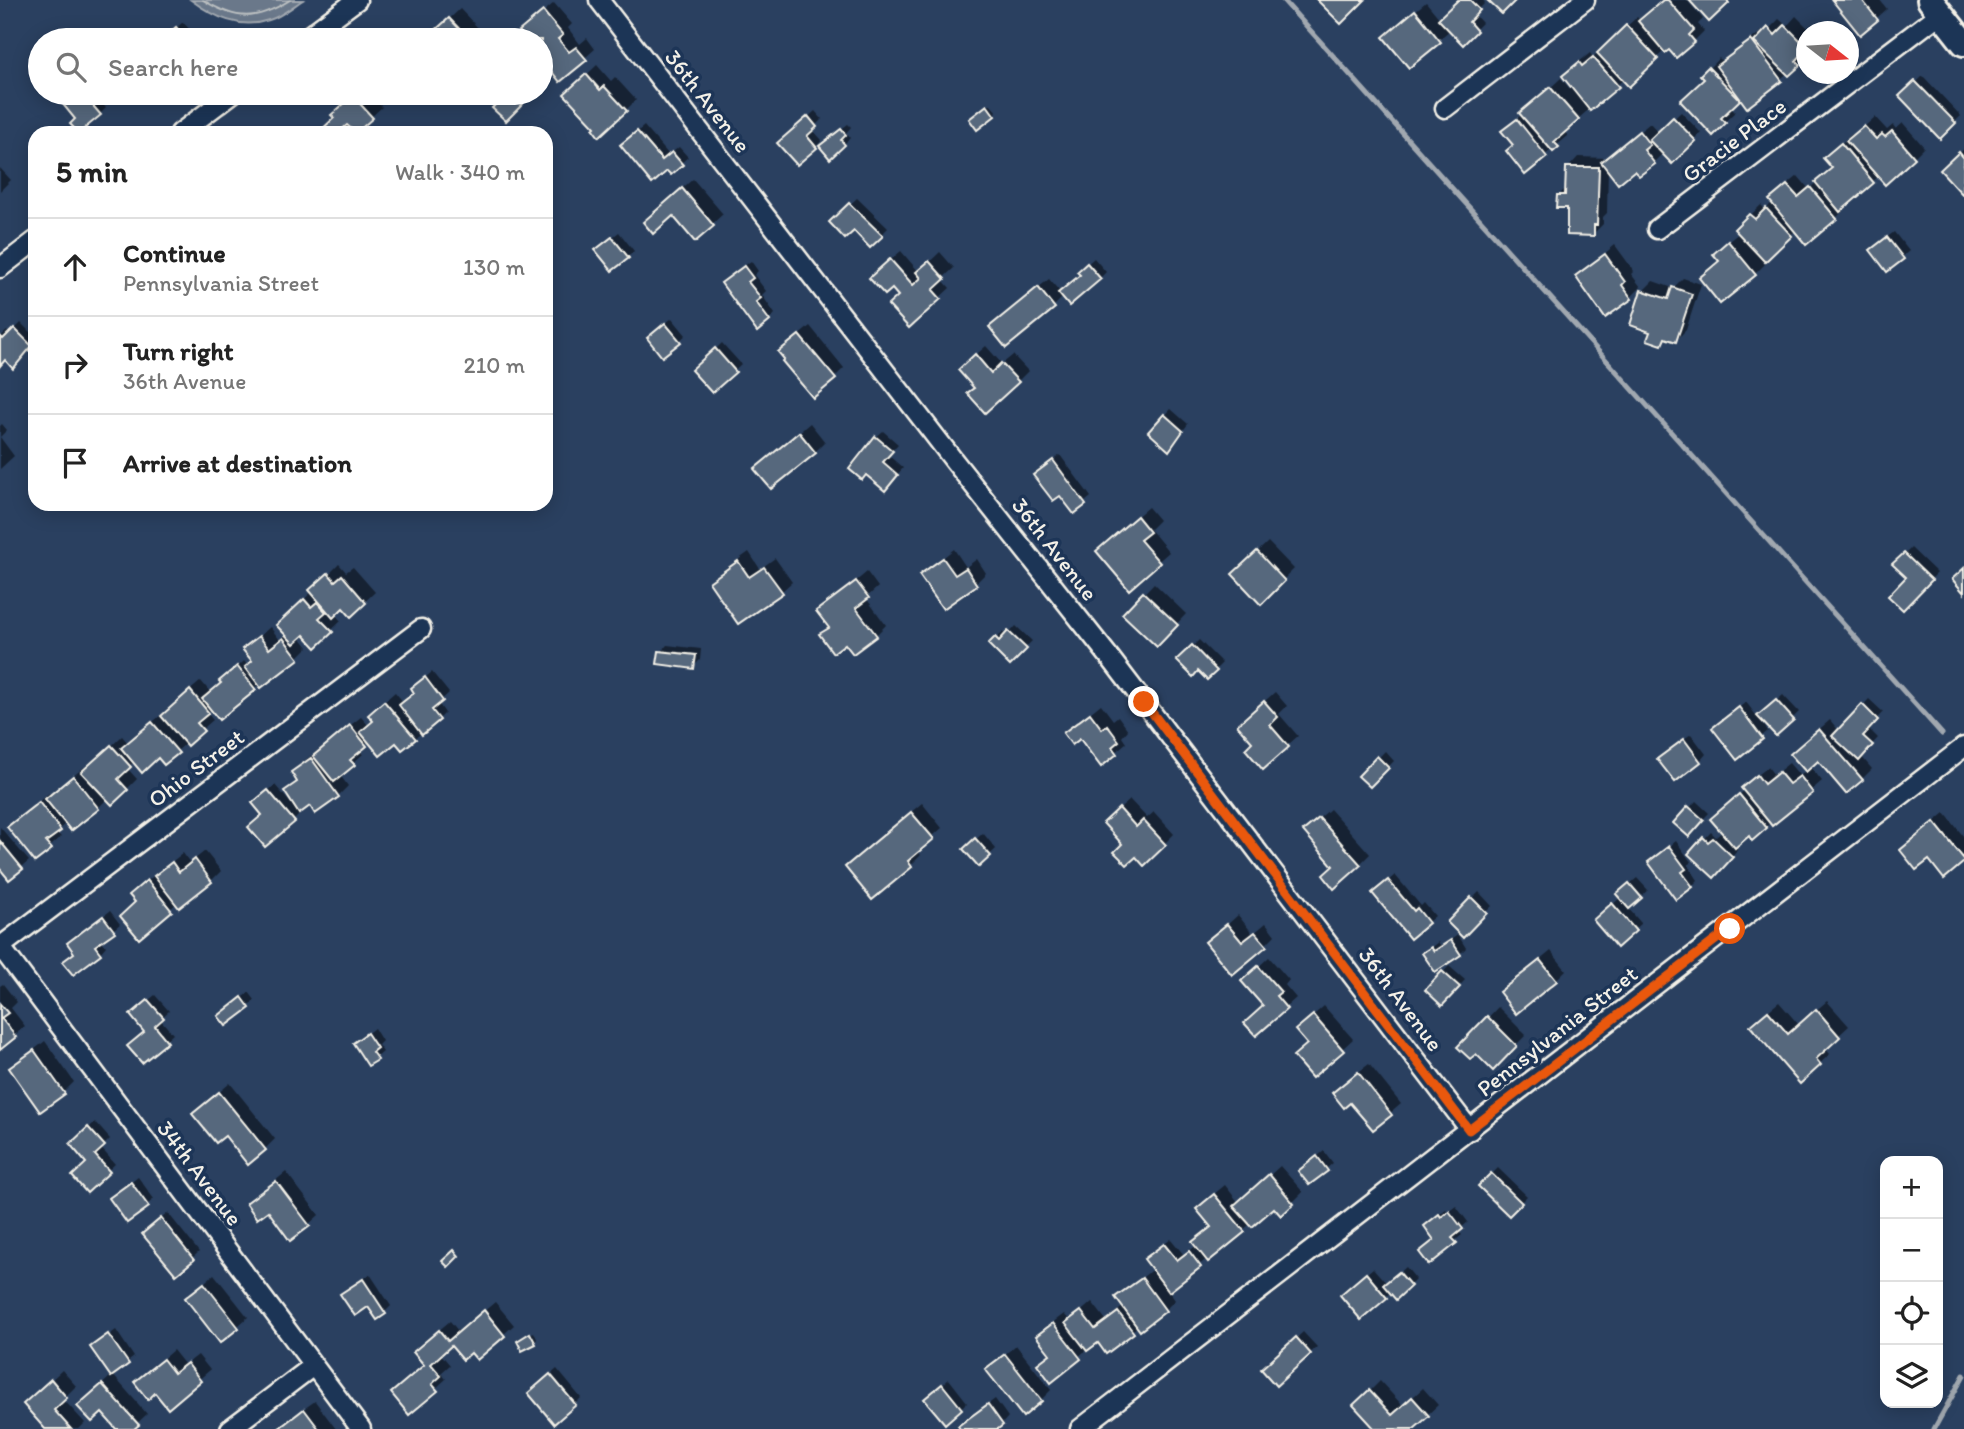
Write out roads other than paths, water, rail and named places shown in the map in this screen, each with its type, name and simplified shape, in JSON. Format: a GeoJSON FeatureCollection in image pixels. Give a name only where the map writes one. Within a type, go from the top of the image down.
{"type":"FeatureCollection","features":[{"type":"Feature","properties":{"kind":"street"},"geometry":{"type":"LineString","coordinates":[[319,28],[357,0]]}},
{"type":"Feature","properties":{"kind":"street","name":"36th Avenue"},"geometry":{"type":"LineString","coordinates":[[599,0],[946,451],[1111,659],[1469,1130]]}},
{"type":"Feature","properties":{"kind":"street"},"geometry":{"type":"LineString","coordinates":[[1445,108],[1585,0]]}},
{"type":"Feature","properties":{"kind":"street"},"geometry":{"type":"LineString","coordinates":[[1936,7],[1964,43]]}},
{"type":"Feature","properties":{"kind":"street","name":"Gracie Place"},"geometry":{"type":"LineString","coordinates":[[1657,229],[1936,7]]}},
{"type":"Feature","properties":{"kind":"street"},"geometry":{"type":"LineString","coordinates":[[189,126],[217,105]]}},
{"type":"Feature","properties":{"kind":"street"},"geometry":{"type":"LineString","coordinates":[[0,268],[28,247]]}},
{"type":"Feature","properties":{"kind":"street","name":"Ohio Street"},"geometry":{"type":"LineString","coordinates":[[0,946],[421,629]]}},
{"type":"Feature","properties":{"kind":"street","name":"Pennsylvania Street"},"geometry":{"type":"LineString","coordinates":[[1080,1429],[1964,747]]}},
{"type":"Feature","properties":{"kind":"street","name":"34th Avenue"},"geometry":{"type":"LineString","coordinates":[[0,946],[361,1429]]}},
{"type":"Feature","properties":{"kind":"street"},"geometry":{"type":"LineString","coordinates":[[230,1429],[313,1366]]}},
{"type":"Feature","properties":{"kind":"water"},"geometry":{"type":"Polygon","coordinates":[[[191,0],[303,0],[273,19],[258,23],[238,23],[209,12],[191,0]]]}},
{"type":"Feature","properties":{"kind":"waterway"},"geometry":{"type":"LineString","coordinates":[[1283,0],[1942,734]]}},
{"type":"Feature","properties":{"kind":"waterway"},"geometry":{"type":"LineString","coordinates":[[1934,1429],[1964,1375]]}}]}
